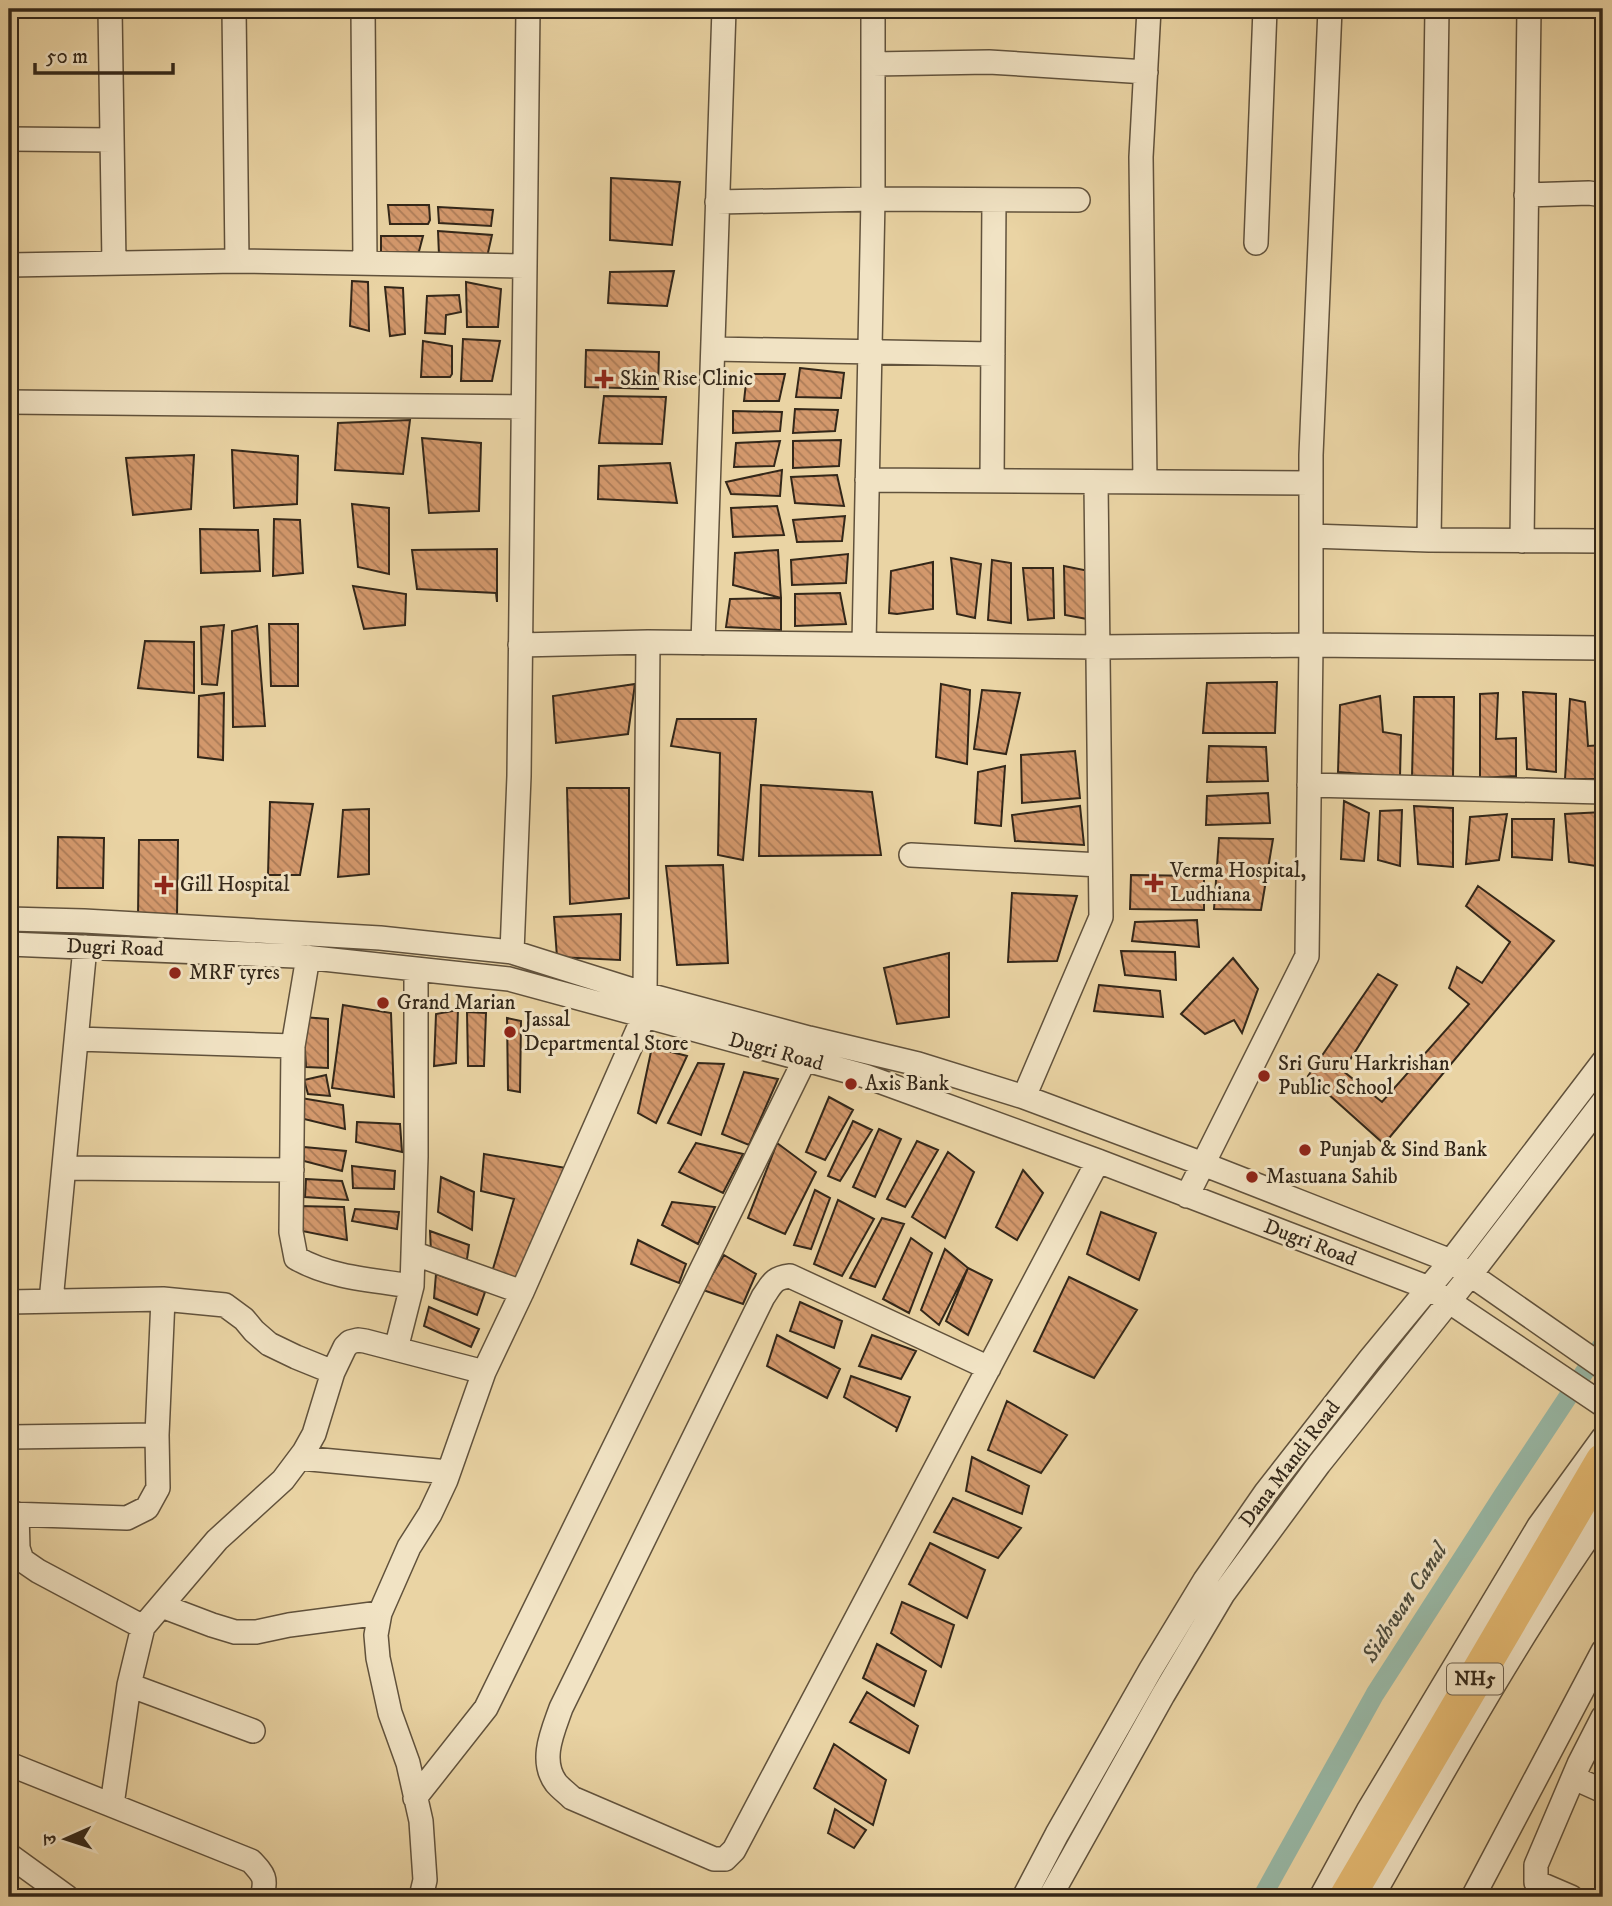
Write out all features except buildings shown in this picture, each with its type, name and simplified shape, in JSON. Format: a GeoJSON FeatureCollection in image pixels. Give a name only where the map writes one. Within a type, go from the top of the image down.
{"type":"FeatureCollection","features":[{"type":"Feature","properties":{"kind":"highway","name":"NH5"},"geometry":{"type":"LineString","coordinates":[[1347,1897],[1603,1461]]}},
{"type":"Feature","properties":{"kind":"street"},"geometry":{"type":"LineString","coordinates":[[110,9],[114,263]]}},
{"type":"Feature","properties":{"kind":"street"},"geometry":{"type":"LineString","coordinates":[[234,9],[237,261]]}},
{"type":"Feature","properties":{"kind":"street"},"geometry":{"type":"LineString","coordinates":[[363,9],[365,263]]}},
{"type":"Feature","properties":{"kind":"street"},"geometry":{"type":"LineString","coordinates":[[512,952],[519,776],[528,9]]}},
{"type":"Feature","properties":{"kind":"street"},"geometry":{"type":"LineString","coordinates":[[703,643],[724,9]]}},
{"type":"Feature","properties":{"kind":"street"},"geometry":{"type":"LineString","coordinates":[[864,644],[873,200],[873,9]]}},
{"type":"Feature","properties":{"kind":"street"},"geometry":{"type":"LineString","coordinates":[[1145,482],[1141,157],[1149,9]]}},
{"type":"Feature","properties":{"kind":"street"},"geometry":{"type":"LineString","coordinates":[[1256,243],[1265,9]]}},
{"type":"Feature","properties":{"kind":"street"},"geometry":{"type":"LineString","coordinates":[[1188,1196],[1307,956],[1311,484],[1330,9]]}},
{"type":"Feature","properties":{"kind":"street"},"geometry":{"type":"LineString","coordinates":[[1429,540],[1437,9]]}},
{"type":"Feature","properties":{"kind":"street"},"geometry":{"type":"LineString","coordinates":[[1522,541],[1529,9]]}},
{"type":"Feature","properties":{"kind":"street"},"geometry":{"type":"LineString","coordinates":[[873,64],[989,62],[1146,72]]}},
{"type":"Feature","properties":{"kind":"street"},"geometry":{"type":"LineString","coordinates":[[9,139],[112,140]]}},
{"type":"Feature","properties":{"kind":"street"},"geometry":{"type":"LineString","coordinates":[[1526,195],[1603,195]]}},
{"type":"Feature","properties":{"kind":"street"},"geometry":{"type":"LineString","coordinates":[[718,202],[1079,200]]}},
{"type":"Feature","properties":{"kind":"street"},"geometry":{"type":"LineString","coordinates":[[992,481],[995,201]]}},
{"type":"Feature","properties":{"kind":"street"},"geometry":{"type":"LineString","coordinates":[[9,265],[237,261],[525,266]]}},
{"type":"Feature","properties":{"kind":"street"},"geometry":{"type":"LineString","coordinates":[[713,349],[993,354]]}},
{"type":"Feature","properties":{"kind":"street"},"geometry":{"type":"LineString","coordinates":[[9,402],[523,407]]}},
{"type":"Feature","properties":{"kind":"street"},"geometry":{"type":"LineString","coordinates":[[867,480],[1311,484]]}},
{"type":"Feature","properties":{"kind":"street"},"geometry":{"type":"LineString","coordinates":[[1024,1097],[1101,916],[1096,482]]}},
{"type":"Feature","properties":{"kind":"street"},"geometry":{"type":"LineString","coordinates":[[1311,536],[1603,541]]}},
{"type":"Feature","properties":{"kind":"street"},"geometry":{"type":"LineString","coordinates":[[520,645],[648,642],[1603,648]]}},
{"type":"Feature","properties":{"kind":"street"},"geometry":{"type":"LineString","coordinates":[[421,1897],[425,1880],[421,1821],[408,1763],[390,1713],[376,1635],[380,1613],[409,1547],[430,1514],[484,1373],[522,1292],[644,1005],[648,642]]}},
{"type":"Feature","properties":{"kind":"street"},"geometry":{"type":"LineString","coordinates":[[1309,785],[1603,792]]}},
{"type":"Feature","properties":{"kind":"street"},"geometry":{"type":"LineString","coordinates":[[911,855],[1100,865]]}},
{"type":"Feature","properties":{"kind":"street","name":"Dugri Road"},"geometry":{"type":"LineString","coordinates":[[9,919],[368,937],[512,952],[644,1005],[805,1059],[865,1076],[1098,1161],[1429,1288],[1603,1405]]}},
{"type":"Feature","properties":{"kind":"street","name":"Dugri Road"},"geometry":{"type":"LineString","coordinates":[[9,944],[308,957],[509,979],[809,1038],[918,1064],[1024,1097],[1451,1261],[1603,1367]]}},
{"type":"Feature","properties":{"kind":"street"},"geometry":{"type":"LineString","coordinates":[[51,1301],[85,947]]}},
{"type":"Feature","properties":{"kind":"street"},"geometry":{"type":"LineString","coordinates":[[308,957],[293,1046],[291,1231],[296,1258],[332,1274],[412,1286]]}},
{"type":"Feature","properties":{"kind":"street"},"geometry":{"type":"LineString","coordinates":[[396,1349],[412,1286],[416,1157],[416,969]]}},
{"type":"Feature","properties":{"kind":"street"},"geometry":{"type":"LineString","coordinates":[[76,1039],[293,1046]]}},
{"type":"Feature","properties":{"kind":"street"},"geometry":{"type":"LineString","coordinates":[[415,1798],[486,1708],[805,1059]]}},
{"type":"Feature","properties":{"kind":"street","name":"Dana Mandi Road"},"geometry":{"type":"LineString","coordinates":[[1024,1897],[1150,1669],[1205,1580],[1266,1492],[1451,1261],[1603,1062]]}},
{"type":"Feature","properties":{"kind":"street"},"geometry":{"type":"LineString","coordinates":[[1051,1897],[1163,1695],[1223,1594],[1319,1464],[1471,1274],[1603,1102]]}},
{"type":"Feature","properties":{"kind":"street"},"geometry":{"type":"LineString","coordinates":[[989,1368],[790,1276],[775,1280],[763,1297],[561,1708],[548,1744],[549,1768],[555,1783],[572,1798],[713,1859],[725,1859],[734,1850],[989,1368],[1098,1161]]}},
{"type":"Feature","properties":{"kind":"street"},"geometry":{"type":"LineString","coordinates":[[65,1168],[292,1170]]}},
{"type":"Feature","properties":{"kind":"street"},"geometry":{"type":"LineString","coordinates":[[413,1253],[522,1292]]}},
{"type":"Feature","properties":{"kind":"street"},"geometry":{"type":"LineString","coordinates":[[144,1627],[22,1560],[13,1514],[127,1518],[147,1508],[158,1488],[157,1435],[163,1299]]}},
{"type":"Feature","properties":{"kind":"street"},"geometry":{"type":"LineString","coordinates":[[9,1302],[163,1299],[225,1305],[270,1344],[333,1372]]}},
{"type":"Feature","properties":{"kind":"street"},"geometry":{"type":"LineString","coordinates":[[112,1805],[129,1685],[144,1627],[217,1541],[284,1480],[300,1458],[314,1434],[333,1372],[345,1347],[350,1342],[365,1341],[484,1373]]}},
{"type":"Feature","properties":{"kind":"street"},"geometry":{"type":"LineString","coordinates":[[9,1437],[157,1435]]}},
{"type":"Feature","properties":{"kind":"street"},"geometry":{"type":"LineString","coordinates":[[1321,1897],[1368,1811],[1539,1526],[1603,1438]]}},
{"type":"Feature","properties":{"kind":"street"},"geometry":{"type":"LineString","coordinates":[[300,1458],[448,1472]]}},
{"type":"Feature","properties":{"kind":"street"},"geometry":{"type":"LineString","coordinates":[[1372,1897],[1453,1752],[1554,1589],[1603,1516]]}},
{"type":"Feature","properties":{"kind":"street"},"geometry":{"type":"LineString","coordinates":[[162,1606],[235,1632],[256,1632],[380,1613]]}},
{"type":"Feature","properties":{"kind":"street"},"geometry":{"type":"LineString","coordinates":[[1473,1897],[1603,1651]]}},
{"type":"Feature","properties":{"kind":"street"},"geometry":{"type":"LineString","coordinates":[[129,1685],[253,1731]]}},
{"type":"Feature","properties":{"kind":"street"},"geometry":{"type":"LineString","coordinates":[[1571,1897],[1536,1882],[1536,1865],[1603,1717]]}},
{"type":"Feature","properties":{"kind":"street"},"geometry":{"type":"LineString","coordinates":[[9,1764],[251,1861],[263,1874],[265,1886],[262,1897]]}},
{"type":"Feature","properties":{"kind":"street"},"geometry":{"type":"LineString","coordinates":[[1574,1778],[1603,1791]]}},
{"type":"Feature","properties":{"kind":"street"},"geometry":{"type":"LineString","coordinates":[[9,1855],[68,1897]]}},
{"type":"Feature","properties":{"kind":"waterway","name":"Sidhwan Canal"},"geometry":{"type":"LineString","coordinates":[[1262,1897],[1375,1694],[1603,1344]]}},
{"type":"Feature","properties":{"kind":"place","name":"Skin Rise Clinic"},"geometry":{"type":"Point","coordinates":[604,379]}},
{"type":"Feature","properties":{"kind":"place","name":"Verma Hospital, Ludhiana"},"geometry":{"type":"Point","coordinates":[1154,883]}},
{"type":"Feature","properties":{"kind":"place","name":"Gill Hospital"},"geometry":{"type":"Point","coordinates":[164,885]}},
{"type":"Feature","properties":{"kind":"place","name":"MRF tyres"},"geometry":{"type":"Point","coordinates":[175,973]}},
{"type":"Feature","properties":{"kind":"place","name":"Grand Marian"},"geometry":{"type":"Point","coordinates":[383,1003]}},
{"type":"Feature","properties":{"kind":"place","name":"Jassal Departmental Store"},"geometry":{"type":"Point","coordinates":[510,1032]}},
{"type":"Feature","properties":{"kind":"place","name":"Sri Guru Harkrishan Public School"},"geometry":{"type":"Point","coordinates":[1264,1076]}},
{"type":"Feature","properties":{"kind":"place","name":"Axis Bank"},"geometry":{"type":"Point","coordinates":[851,1084]}},
{"type":"Feature","properties":{"kind":"place","name":"Punjab & Sind Bank"},"geometry":{"type":"Point","coordinates":[1305,1150]}},
{"type":"Feature","properties":{"kind":"place","name":"Mastuana Sahib"},"geometry":{"type":"Point","coordinates":[1252,1177]}}]}
